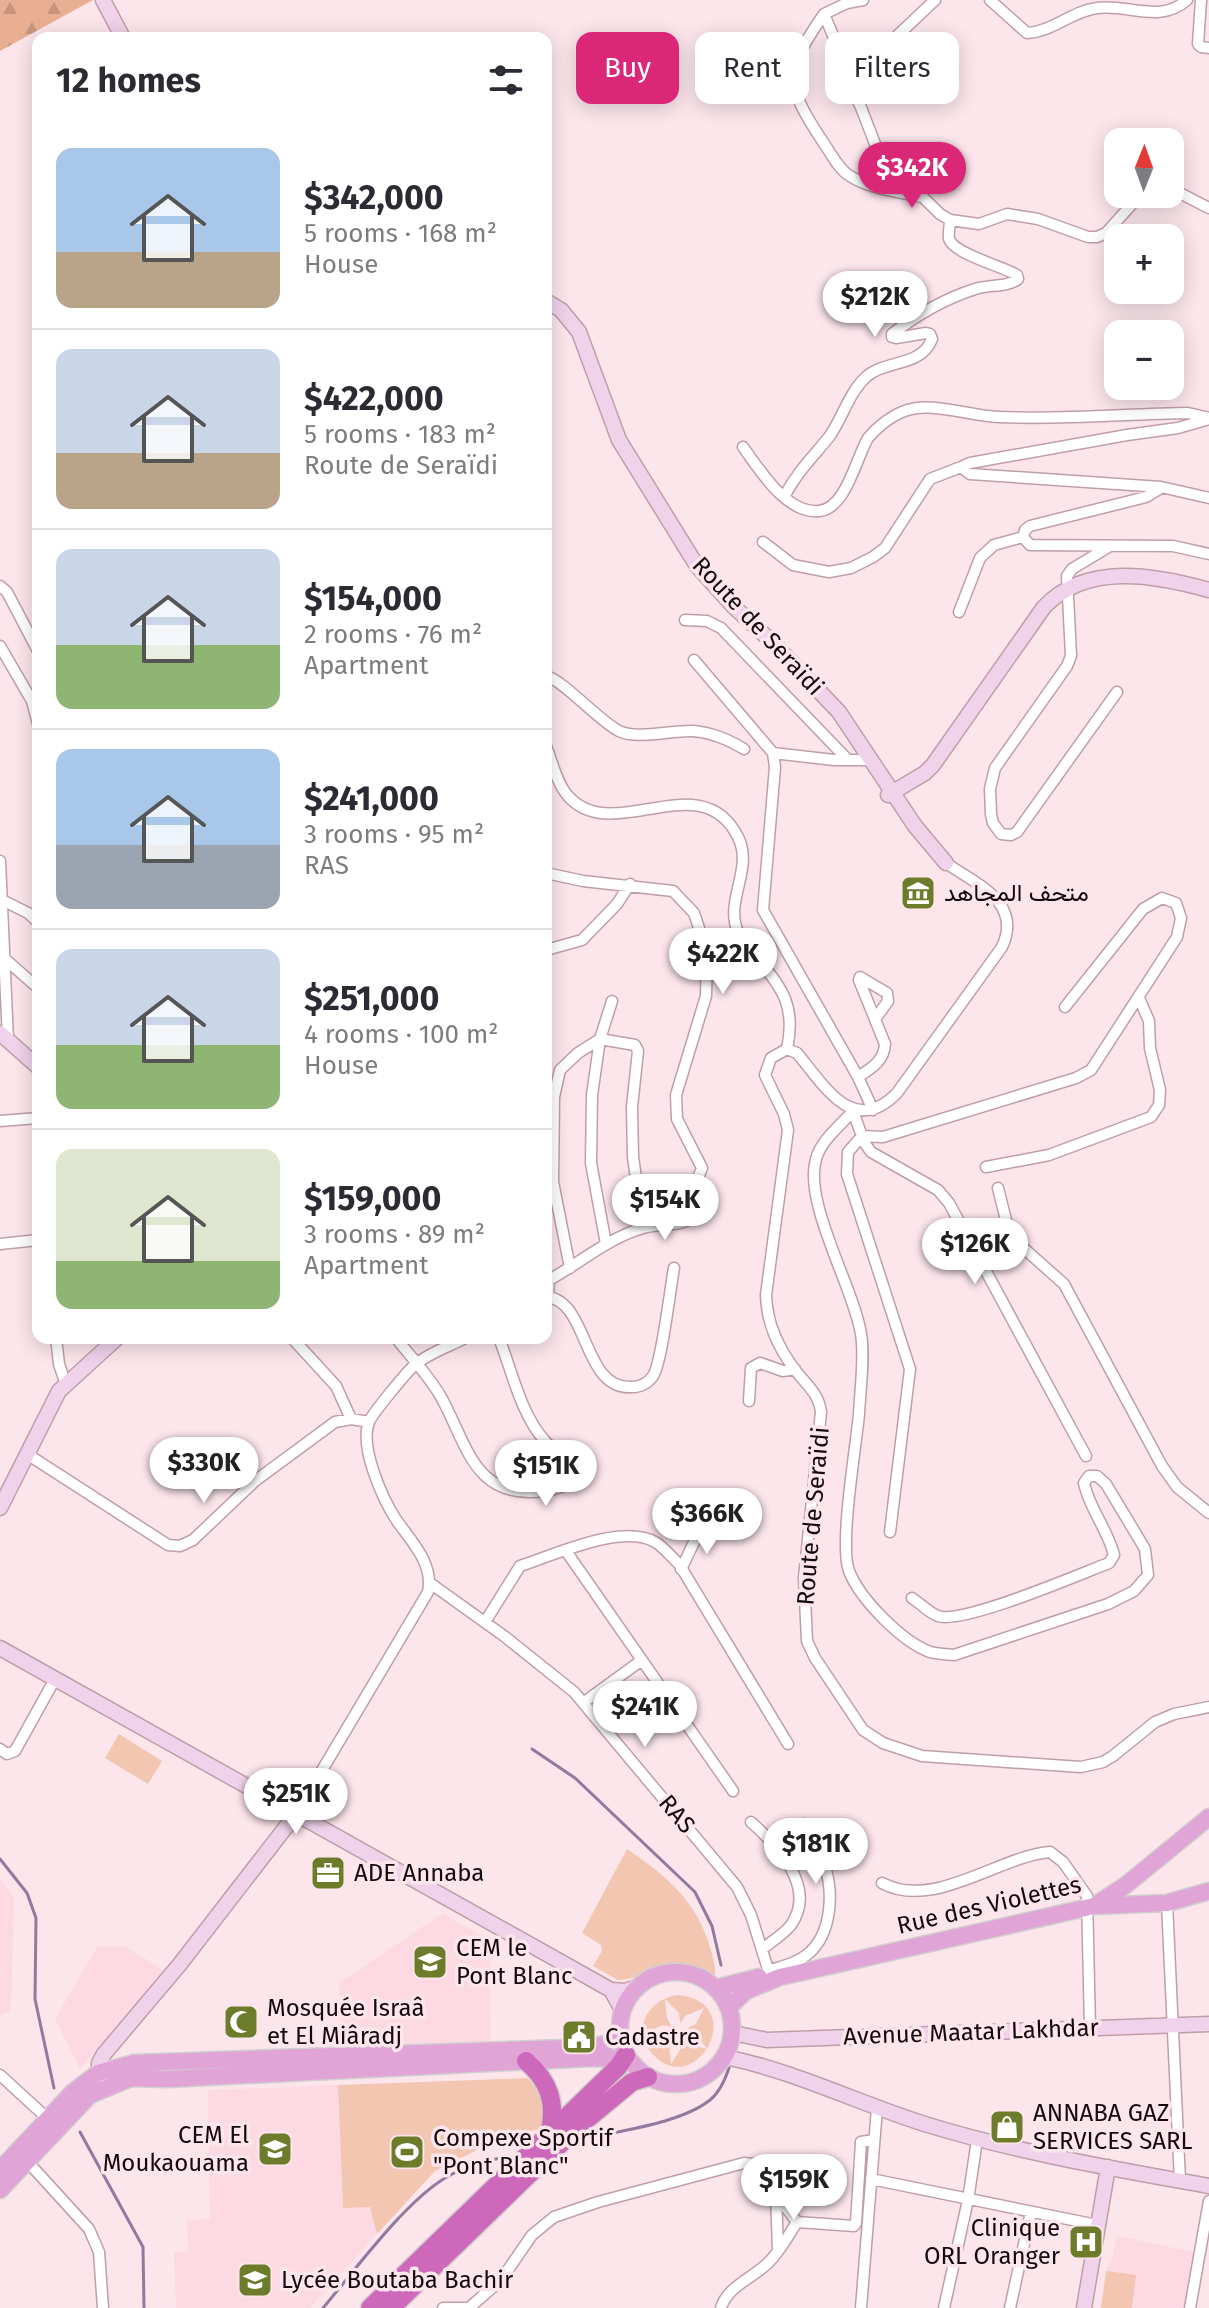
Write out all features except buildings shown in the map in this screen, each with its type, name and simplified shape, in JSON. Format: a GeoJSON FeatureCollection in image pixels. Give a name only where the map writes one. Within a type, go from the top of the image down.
{"type":"FeatureCollection","features":[{"type":"Feature","properties":{"kind":"highway"},"geometry":{"type":"LineString","coordinates":[[370,2308],[626,2058]]}},
{"type":"Feature","properties":{"kind":"highway"},"geometry":{"type":"LineString","coordinates":[[526,2061],[538,2072],[552,2101],[553,2118],[549,2134]]}},
{"type":"Feature","properties":{"kind":"highway"},"geometry":{"type":"LineString","coordinates":[[391,2308],[580,2125],[632,2082],[648,2077]]}},
{"type":"Feature","properties":{"kind":"main road"},"geometry":{"type":"LineString","coordinates":[[103,0],[120,32]]}},
{"type":"Feature","properties":{"kind":"main road","name":"Route de Seraïdi"},"geometry":{"type":"LineString","coordinates":[[552,305],[561,310],[579,332],[619,440],[697,566],[831,704],[919,840],[946,863]]}},
{"type":"Feature","properties":{"kind":"main road"},"geometry":{"type":"LineString","coordinates":[[892,797],[935,771],[1044,607],[1067,589],[1099,578],[1143,577],[1168,579],[1209,590]]}},
{"type":"Feature","properties":{"kind":"main road","name":"Route de Seraïdi"},"geometry":{"type":"LineString","coordinates":[[831,704],[892,797]]}},
{"type":"Feature","properties":{"kind":"main road"},"geometry":{"type":"LineString","coordinates":[[4,1036],[32,1062]]}},
{"type":"Feature","properties":{"kind":"main road"},"geometry":{"type":"LineString","coordinates":[[0,1508],[56,1397],[110,1344]]}},
{"type":"Feature","properties":{"kind":"main road"},"geometry":{"type":"LineString","coordinates":[[0,1648],[611,1990],[625,1991],[668,1972],[685,1972],[702,1977],[716,1988],[729,2007],[733,2033],[725,2057],[714,2070],[699,2080],[665,2084],[648,2077],[626,2058],[620,2033],[622,2010],[637,1987]]}},
{"type":"Feature","properties":{"kind":"main road"},"geometry":{"type":"LineString","coordinates":[[100,2082],[99,2063],[104,2054],[180,1964],[296,1814]]}},
{"type":"Feature","properties":{"kind":"main road"},"geometry":{"type":"LineString","coordinates":[[1091,1907],[1126,1885],[1209,1817]]}},
{"type":"Feature","properties":{"kind":"main road","name":"Rue des Violettes"},"geometry":{"type":"LineString","coordinates":[[772,1976],[1091,1907],[1167,1903],[1209,1891]]}},
{"type":"Feature","properties":{"kind":"main road"},"geometry":{"type":"LineString","coordinates":[[716,1988],[772,1976]]}},
{"type":"Feature","properties":{"kind":"main road"},"geometry":{"type":"LineString","coordinates":[[729,2007],[746,1991],[772,1976]]}},
{"type":"Feature","properties":{"kind":"main road"},"geometry":{"type":"LineString","coordinates":[[611,1990],[622,2010]]}},
{"type":"Feature","properties":{"kind":"main road","name":"Avenue Maatar Lakhdar"},"geometry":{"type":"LineString","coordinates":[[733,2033],[767,2040],[1209,2024]]}},
{"type":"Feature","properties":{"kind":"main road"},"geometry":{"type":"LineString","coordinates":[[0,2170],[77,2098],[134,2063],[593,2047],[608,2043],[620,2033]]}},
{"type":"Feature","properties":{"kind":"main road"},"geometry":{"type":"LineString","coordinates":[[764,2067],[757,2057],[757,2049],[767,2040]]}},
{"type":"Feature","properties":{"kind":"main road"},"geometry":{"type":"LineString","coordinates":[[725,2057],[764,2067],[977,2140],[1209,2186]]}},
{"type":"Feature","properties":{"kind":"main road"},"geometry":{"type":"LineString","coordinates":[[100,2082],[131,2078],[167,2079],[626,2058]]}},
{"type":"Feature","properties":{"kind":"main road"},"geometry":{"type":"LineString","coordinates":[[0,2190],[27,2161],[54,2117]]}},
{"type":"Feature","properties":{"kind":"main road"},"geometry":{"type":"LineString","coordinates":[[1084,2308],[1108,2167]]}},
{"type":"Feature","properties":{"kind":"street"},"geometry":{"type":"LineString","coordinates":[[863,0],[847,3],[824,14],[799,50],[792,75],[796,94],[810,123],[851,177],[923,197]]}},
{"type":"Feature","properties":{"kind":"street"},"geometry":{"type":"LineString","coordinates":[[990,0],[1027,33],[1041,31],[1075,14],[1097,8],[1167,12],[1187,0]]}},
{"type":"Feature","properties":{"kind":"street"},"geometry":{"type":"LineString","coordinates":[[1201,0],[1198,44],[1209,48]]}},
{"type":"Feature","properties":{"kind":"street"},"geometry":{"type":"LineString","coordinates":[[860,105],[869,69],[878,54],[931,1]]}},
{"type":"Feature","properties":{"kind":"street"},"geometry":{"type":"LineString","coordinates":[[824,14],[839,50],[845,78],[860,105],[879,154],[950,220],[979,224],[1007,214],[1038,219],[1088,237],[1097,237],[1106,233],[1128,208]]}},
{"type":"Feature","properties":{"kind":"street"},"geometry":{"type":"LineString","coordinates":[[1184,195],[1209,208]]}},
{"type":"Feature","properties":{"kind":"street"},"geometry":{"type":"LineString","coordinates":[[784,497],[796,474],[829,436],[863,379],[875,370],[918,357],[930,346],[932,339],[926,333],[896,338],[892,334],[928,307],[978,288],[1005,285],[1018,279],[1017,275],[1005,268],[955,249],[948,238],[950,220]]}},
{"type":"Feature","properties":{"kind":"street"},"geometry":{"type":"LineString","coordinates":[[743,447],[784,497],[816,512],[829,509],[840,498],[869,437],[900,413],[917,408],[998,417],[1188,413],[1209,418]]}},
{"type":"Feature","properties":{"kind":"street"},"geometry":{"type":"LineString","coordinates":[[763,542],[793,565],[829,572],[851,568],[885,548],[930,479],[970,463],[1178,428],[1209,418]]}},
{"type":"Feature","properties":{"kind":"street"},"geometry":{"type":"LineString","coordinates":[[961,467],[970,474],[1161,487],[1209,498]]}},
{"type":"Feature","properties":{"kind":"street"},"geometry":{"type":"LineString","coordinates":[[1023,537],[1030,526],[1146,497],[1161,487]]}},
{"type":"Feature","properties":{"kind":"street"},"geometry":{"type":"LineString","coordinates":[[1023,537],[1030,545],[1173,546],[1209,554]]}},
{"type":"Feature","properties":{"kind":"street"},"geometry":{"type":"LineString","coordinates":[[959,612],[980,558],[994,545],[1023,537]]}},
{"type":"Feature","properties":{"kind":"street"},"geometry":{"type":"LineString","coordinates":[[1110,546],[1069,572],[1070,661],[993,774],[990,789],[992,819],[1001,834],[1008,836],[1017,832],[1117,692]]}},
{"type":"Feature","properties":{"kind":"street"},"geometry":{"type":"LineString","coordinates":[[0,586],[7,592],[32,640]]}},
{"type":"Feature","properties":{"kind":"street"},"geometry":{"type":"LineString","coordinates":[[685,620],[707,621],[721,628],[848,760]]}},
{"type":"Feature","properties":{"kind":"street"},"geometry":{"type":"LineString","coordinates":[[0,646],[32,701]]}},
{"type":"Feature","properties":{"kind":"street"},"geometry":{"type":"LineString","coordinates":[[552,761],[565,794],[587,810],[614,814],[690,804],[715,812],[733,829],[739,838],[744,861],[735,905],[735,924],[743,941],[774,978],[787,1000],[791,1016],[787,1049],[797,1053],[842,1104],[853,1111],[873,1110],[858,1077],[763,910],[775,767],[773,753],[694,660]]}},
{"type":"Feature","properties":{"kind":"street"},"geometry":{"type":"LineString","coordinates":[[552,678],[622,732],[691,731],[720,735],[744,749]]}},
{"type":"Feature","properties":{"kind":"street"},"geometry":{"type":"LineString","coordinates":[[773,753],[865,760]]}},
{"type":"Feature","properties":{"kind":"street"},"geometry":{"type":"LineString","coordinates":[[0,861],[4,1036]]}},
{"type":"Feature","properties":{"kind":"street","name":"Route de Seraïdi"},"geometry":{"type":"LineString","coordinates":[[873,1110],[890,1101],[897,1093],[1006,939],[1007,921],[1001,904],[946,863]]}},
{"type":"Feature","properties":{"kind":"street"},"geometry":{"type":"LineString","coordinates":[[552,874],[583,881],[673,891],[694,913],[707,952],[706,996],[676,1095],[677,1119],[702,1168],[692,1192],[696,1214],[683,1223],[643,1227],[606,1244],[552,1278]]}},
{"type":"Feature","properties":{"kind":"street"},"geometry":{"type":"LineString","coordinates":[[552,948],[582,940],[617,904],[630,884]]}},
{"type":"Feature","properties":{"kind":"street"},"geometry":{"type":"LineString","coordinates":[[890,1532],[910,1369],[846,1167],[851,1145],[862,1136],[883,1137],[1076,1078],[1091,1070],[1139,998],[1180,928],[1180,909],[1170,899],[1159,899],[1143,909],[1065,1007]]}},
{"type":"Feature","properties":{"kind":"street"},"geometry":{"type":"LineString","coordinates":[[2,900],[32,917]]}},
{"type":"Feature","properties":{"kind":"street"},"geometry":{"type":"LineString","coordinates":[[4,958],[32,983]]}},
{"type":"Feature","properties":{"kind":"street"},"geometry":{"type":"LineString","coordinates":[[986,1167],[1049,1155],[1151,1117],[1159,1105],[1160,1090],[1150,1048],[1149,1021],[1139,998]]}},
{"type":"Feature","properties":{"kind":"street"},"geometry":{"type":"LineString","coordinates":[[606,1244],[591,1163],[592,1095],[600,1039],[612,1001]]}},
{"type":"Feature","properties":{"kind":"street"},"geometry":{"type":"LineString","coordinates":[[858,1077],[877,1064],[885,1053],[876,1018]]}},
{"type":"Feature","properties":{"kind":"street"},"geometry":{"type":"LineString","coordinates":[[570,1268],[553,1182],[554,1097],[560,1070],[578,1053],[600,1039],[635,1045],[638,1051],[632,1120],[633,1157],[643,1227]]}},
{"type":"Feature","properties":{"kind":"street","name":"Route de Seraïdi"},"geometry":{"type":"LineString","coordinates":[[787,1049],[771,1058],[765,1075],[784,1114],[788,1130],[766,1295],[770,1326],[795,1369],[815,1393],[821,1412],[804,1578],[807,1641],[815,1658],[863,1730],[883,1743],[922,1756],[1081,1767],[1103,1762],[1113,1756],[1155,1722],[1174,1714],[1209,1707]]}},
{"type":"Feature","properties":{"kind":"street"},"geometry":{"type":"LineString","coordinates":[[853,1111],[867,1147],[876,1156],[945,1196],[1086,1456]]}},
{"type":"Feature","properties":{"kind":"street"},"geometry":{"type":"LineString","coordinates":[[853,1111],[820,1150],[814,1177],[819,1204],[861,1335],[859,1412],[847,1535],[848,1569],[864,1599],[909,1641],[931,1653],[954,1655],[1108,1604],[1134,1591],[1148,1575],[1145,1549],[1114,1495],[1097,1476],[1089,1476],[1084,1483],[1086,1494],[1111,1542],[1114,1555],[1109,1563],[983,1609],[951,1617],[937,1616],[912,1598]]}},
{"type":"Feature","properties":{"kind":"street"},"geometry":{"type":"LineString","coordinates":[[0,1121],[32,1118]]}},
{"type":"Feature","properties":{"kind":"street"},"geometry":{"type":"LineString","coordinates":[[998,1188],[1010,1236],[1064,1284],[1162,1466],[1177,1487],[1209,1513]]}},
{"type":"Feature","properties":{"kind":"street"},"geometry":{"type":"LineString","coordinates":[[0,1244],[32,1241]]}},
{"type":"Feature","properties":{"kind":"street"},"geometry":{"type":"LineString","coordinates":[[552,1298],[571,1314],[603,1377],[622,1388],[641,1387],[653,1376],[658,1358],[674,1268]]}},
{"type":"Feature","properties":{"kind":"street"},"geometry":{"type":"LineString","coordinates":[[57,1344],[66,1385]]}},
{"type":"Feature","properties":{"kind":"street"},"geometry":{"type":"LineString","coordinates":[[298,1344],[336,1386],[351,1419]]}},
{"type":"Feature","properties":{"kind":"street"},"geometry":{"type":"LineString","coordinates":[[401,1344],[439,1395],[481,1475],[496,1486],[515,1492],[546,1491],[585,1478],[587,1469],[546,1443],[537,1431],[501,1344]]}},
{"type":"Feature","properties":{"kind":"street"},"geometry":{"type":"LineString","coordinates":[[296,1814],[378,1680],[428,1592],[430,1583],[420,1552],[386,1502],[376,1477],[367,1445],[369,1422],[416,1363],[453,1344]]}},
{"type":"Feature","properties":{"kind":"street"},"geometry":{"type":"LineString","coordinates":[[749,1401],[751,1368],[760,1363],[783,1371],[795,1369]]}},
{"type":"Feature","properties":{"kind":"street"},"geometry":{"type":"LineString","coordinates":[[27,1454],[168,1545],[180,1546],[193,1540],[255,1481],[335,1422],[351,1419],[369,1422]]}},
{"type":"Feature","properties":{"kind":"street"},"geometry":{"type":"LineString","coordinates":[[681,1569],[706,1520],[720,1507],[729,1504],[729,1512],[723,1520]]}},
{"type":"Feature","properties":{"kind":"street"},"geometry":{"type":"LineString","coordinates":[[485,1622],[520,1566],[612,1537],[634,1537],[655,1542],[681,1569],[788,1744]]}},
{"type":"Feature","properties":{"kind":"street"},"geometry":{"type":"LineString","coordinates":[[566,1551],[733,1791]]}},
{"type":"Feature","properties":{"kind":"street","name":"RAS"},"geometry":{"type":"LineString","coordinates":[[430,1583],[574,1692],[737,1887],[751,1915],[772,1976]]}},
{"type":"Feature","properties":{"kind":"street"},"geometry":{"type":"LineString","coordinates":[[583,1703],[642,1660]]}},
{"type":"Feature","properties":{"kind":"street"},"geometry":{"type":"LineString","coordinates":[[0,1749],[7,1754],[15,1751],[55,1679]]}},
{"type":"Feature","properties":{"kind":"street"},"geometry":{"type":"LineString","coordinates":[[751,1822],[783,1855],[799,1888],[798,1907],[790,1925],[762,1949]]}},
{"type":"Feature","properties":{"kind":"street"},"geometry":{"type":"LineString","coordinates":[[772,1976],[809,1953],[823,1935],[827,1924],[829,1889],[824,1866],[805,1824]]}},
{"type":"Feature","properties":{"kind":"street"},"geometry":{"type":"LineString","coordinates":[[882,1883],[893,1889],[912,1892],[972,1879],[1037,1853],[1050,1852],[1063,1862],[1087,1896],[1091,1907],[1090,2028]]}},
{"type":"Feature","properties":{"kind":"street"},"geometry":{"type":"LineString","coordinates":[[1167,1903],[1180,2181]]}},
{"type":"Feature","properties":{"kind":"street"},"geometry":{"type":"LineString","coordinates":[[0,2075],[54,2117]]}},
{"type":"Feature","properties":{"kind":"street"},"geometry":{"type":"LineString","coordinates":[[861,2308],[877,2108]]}},
{"type":"Feature","properties":{"kind":"street"},"geometry":{"type":"LineString","coordinates":[[797,2222],[855,2225],[861,2142],[874,2140]]}},
{"type":"Feature","properties":{"kind":"street"},"geometry":{"type":"LineString","coordinates":[[944,2308],[968,2200],[977,2140]]}},
{"type":"Feature","properties":{"kind":"street"},"geometry":{"type":"LineString","coordinates":[[27,2161],[89,2229],[99,2252],[103,2308]]}},
{"type":"Feature","properties":{"kind":"street"},"geometry":{"type":"LineString","coordinates":[[443,2308],[469,2308],[501,2280],[532,2235],[562,2213],[744,2163],[753,2164],[797,2222]]}},
{"type":"Feature","properties":{"kind":"street"},"geometry":{"type":"LineString","coordinates":[[871,2179],[1097,2225]]}},
{"type":"Feature","properties":{"kind":"street"},"geometry":{"type":"LineString","coordinates":[[776,2193],[778,2252]]}},
{"type":"Feature","properties":{"kind":"street"},"geometry":{"type":"LineString","coordinates":[[1190,2308],[1205,2247],[1209,2201]]}},
{"type":"Feature","properties":{"kind":"street"},"geometry":{"type":"LineString","coordinates":[[1010,2308],[1031,2212]]}},
{"type":"Feature","properties":{"kind":"street"},"geometry":{"type":"LineString","coordinates":[[721,2308],[731,2291],[778,2252],[797,2222]]}},
{"type":"Feature","properties":{"kind":"shaded area"},"geometry":{"type":"Polygon","coordinates":[[[119,1734],[162,1761],[148,1784],[105,1758],[119,1734]]]}},
{"type":"Feature","properties":{"kind":"shaded area"},"geometry":{"type":"Polygon","coordinates":[[[627,1849],[654,1868],[687,1901],[703,1928],[714,1959],[715,1975],[699,1968],[675,1965],[618,1980],[593,1966],[602,1951],[601,1945],[582,1933],[627,1849]]]}},
{"type":"Feature","properties":{"kind":"shaded area"},"geometry":{"type":"Polygon","coordinates":[[[0,1879],[14,1897],[11,2011],[0,2016],[0,1879]]]}},
{"type":"Feature","properties":{"kind":"shaded area","name":"CEM le Pont Blanc"},"geometry":{"type":"Polygon","coordinates":[[[443,1913],[490,1941],[491,2046],[342,2051],[339,1983],[443,1913]]]}},
{"type":"Feature","properties":{"kind":"shaded area"},"geometry":{"type":"Polygon","coordinates":[[[98,1946],[127,1947],[163,1970],[80,2069],[55,2019],[98,1946]]]}},
{"type":"Feature","properties":{"kind":"shaded area"},"geometry":{"type":"Polygon","coordinates":[[[679,1995],[700,2002],[711,2015],[713,2031],[707,2048],[696,2034],[686,2029],[696,2024],[704,2008],[685,2016],[680,2024],[679,2013],[665,1999],[667,2018],[672,2027],[663,2025],[644,2033],[663,2038],[673,2035],[669,2044],[671,2064],[682,2047],[682,2037],[689,2044],[706,2049],[698,2059],[683,2066],[667,2065],[645,2043],[643,2024],[647,2015],[660,2001],[669,1997],[679,1995]]]}},
{"type":"Feature","properties":{"kind":"shaded area","name":"Compexe Sportif \"Pont Blanc\""},"geometry":{"type":"Polygon","coordinates":[[[527,2078],[543,2102],[546,2129],[511,2133],[435,2171],[377,2234],[370,2207],[343,2208],[338,2085],[527,2078]]]}},
{"type":"Feature","properties":{"kind":"shaded area"},"geometry":{"type":"Polygon","coordinates":[[[338,2085],[343,2207],[370,2207],[377,2234],[310,2308],[176,2308],[174,2252],[188,2251],[187,2220],[210,2219],[208,2090],[338,2085]]]}},
{"type":"Feature","properties":{"kind":"shaded area"},"geometry":{"type":"Polygon","coordinates":[[[1117,2236],[1194,2252],[1185,2308],[1101,2308],[1106,2271],[1117,2236]]]}},
{"type":"Feature","properties":{"kind":"shaded area"},"geometry":{"type":"Polygon","coordinates":[[[1106,2271],[1136,2275],[1132,2308],[1101,2308],[1106,2271]]]}},
{"type":"Feature","properties":{"kind":"green space"},"geometry":{"type":"Polygon","coordinates":[[[0,0],[93,0],[32,32],[0,51],[0,0]]]}},
{"type":"Feature","properties":{"kind":"waterway"},"geometry":{"type":"LineString","coordinates":[[532,1749],[575,1778],[695,1892],[712,1926],[721,1965]]}},
{"type":"Feature","properties":{"kind":"waterway"},"geometry":{"type":"LineString","coordinates":[[0,1859],[27,1893],[36,1918],[35,1999],[54,2088]]}},
{"type":"Feature","properties":{"kind":"waterway"},"geometry":{"type":"LineString","coordinates":[[588,2138],[684,2115],[717,2093],[729,2068]]}},
{"type":"Feature","properties":{"kind":"waterway"},"geometry":{"type":"LineString","coordinates":[[80,2132],[143,2247],[144,2308]]}},
{"type":"Feature","properties":{"kind":"waterway"},"geometry":{"type":"LineString","coordinates":[[323,2308],[381,2238],[429,2189],[460,2170],[509,2156]]}},
{"type":"Feature","properties":{"kind":"place","name":"متحف المجاهد"},"geometry":{"type":"Point","coordinates":[918,893]}},
{"type":"Feature","properties":{"kind":"place","name":"ADE Annaba"},"geometry":{"type":"Point","coordinates":[328,1873]}},
{"type":"Feature","properties":{"kind":"place","name":"CEM le Pont Blanc"},"geometry":{"type":"Point","coordinates":[430,1962]}},
{"type":"Feature","properties":{"kind":"place","name":"Mosquée Israâ et El Miâradj"},"geometry":{"type":"Point","coordinates":[241,2022]}},
{"type":"Feature","properties":{"kind":"place","name":"Cadastre"},"geometry":{"type":"Point","coordinates":[579,2037]}},
{"type":"Feature","properties":{"kind":"place","name":"ANNABA GAZ SERVICES SARL"},"geometry":{"type":"Point","coordinates":[1007,2127]}},
{"type":"Feature","properties":{"kind":"place","name":"CEM El Moukaouama"},"geometry":{"type":"Point","coordinates":[275,2149]}},
{"type":"Feature","properties":{"kind":"place","name":"Compexe Sportif \"Pont Blanc\""},"geometry":{"type":"Point","coordinates":[407,2152]}},
{"type":"Feature","properties":{"kind":"place","name":"Clinique ORL Oranger"},"geometry":{"type":"Point","coordinates":[1086,2242]}},
{"type":"Feature","properties":{"kind":"place","name":"Lycée Boutaba Bachir"},"geometry":{"type":"Point","coordinates":[255,2280]}}]}
